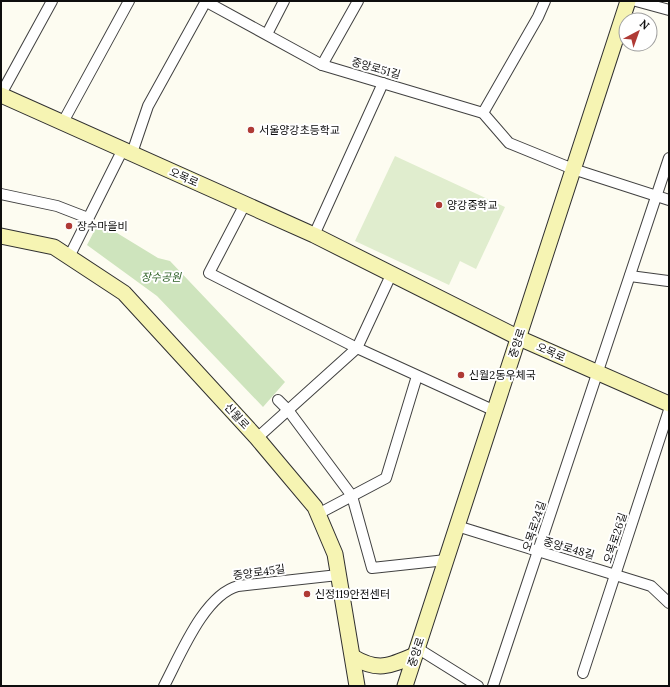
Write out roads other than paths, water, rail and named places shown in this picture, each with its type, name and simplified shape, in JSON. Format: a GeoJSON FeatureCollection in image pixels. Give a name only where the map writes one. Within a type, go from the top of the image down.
{"type":"FeatureCollection","features":[{"type":"Feature","properties":{"kind":"main road","name":"중앙로"},"geometry":{"type":"LineString","coordinates":[[405,686],[628,1]]}},
{"type":"Feature","properties":{"kind":"main road","name":"오목로"},"geometry":{"type":"LineString","coordinates":[[1,94],[314,235],[519,338],[669,404]]}},
{"type":"Feature","properties":{"kind":"main road","name":"신월로"},"geometry":{"type":"LineString","coordinates":[[1,236],[54,247],[124,293],[257,438],[316,507],[335,554],[357,686]]}},
{"type":"Feature","properties":{"kind":"main road"},"geometry":{"type":"LineString","coordinates":[[353,657],[367,665],[376,667],[398,663],[416,652]]}},
{"type":"Feature","properties":{"kind":"street"},"geometry":{"type":"LineString","coordinates":[[1,94],[52,1]]}},
{"type":"Feature","properties":{"kind":"street"},"geometry":{"type":"LineString","coordinates":[[63,122],[129,1]]}},
{"type":"Feature","properties":{"kind":"street"},"geometry":{"type":"LineString","coordinates":[[69,257],[88,218],[127,151],[148,106],[205,1]]}},
{"type":"Feature","properties":{"kind":"street","name":"중앙로51길"},"geometry":{"type":"LineString","coordinates":[[205,1],[322,65],[483,113]]}},
{"type":"Feature","properties":{"kind":"street"},"geometry":{"type":"LineString","coordinates":[[267,34],[284,1]]}},
{"type":"Feature","properties":{"kind":"street"},"geometry":{"type":"LineString","coordinates":[[322,65],[358,1]]}},
{"type":"Feature","properties":{"kind":"street"},"geometry":{"type":"LineString","coordinates":[[545,1],[538,17],[483,113],[509,143],[574,169],[669,200]]}},
{"type":"Feature","properties":{"kind":"street"},"geometry":{"type":"LineString","coordinates":[[636,1],[669,10]]}},
{"type":"Feature","properties":{"kind":"street"},"geometry":{"type":"LineString","coordinates":[[314,235],[383,83]]}},
{"type":"Feature","properties":{"kind":"street","name":"오목로24길"},"geometry":{"type":"LineString","coordinates":[[493,686],[596,372],[669,158]]}},
{"type":"Feature","properties":{"kind":"street"},"geometry":{"type":"LineString","coordinates":[[1,194],[57,206],[88,218]]}},
{"type":"Feature","properties":{"kind":"street"},"geometry":{"type":"LineString","coordinates":[[245,204],[209,273],[357,348],[494,412]]}},
{"type":"Feature","properties":{"kind":"street"},"geometry":{"type":"LineString","coordinates":[[257,438],[357,348],[391,275]]}},
{"type":"Feature","properties":{"kind":"street"},"geometry":{"type":"LineString","coordinates":[[630,276],[668,281]]}},
{"type":"Feature","properties":{"kind":"street"},"geometry":{"type":"LineString","coordinates":[[318,514],[386,478],[417,376]]}},
{"type":"Feature","properties":{"kind":"street"},"geometry":{"type":"LineString","coordinates":[[278,400],[288,410],[352,496],[372,568],[446,560]]}},
{"type":"Feature","properties":{"kind":"street","name":"오목로26길"},"geometry":{"type":"LineString","coordinates":[[583,673],[669,410]]}},
{"type":"Feature","properties":{"kind":"street","name":"중앙로48길"},"geometry":{"type":"LineString","coordinates":[[457,526],[651,586],[669,603]]}},
{"type":"Feature","properties":{"kind":"street","name":"중앙로45길"},"geometry":{"type":"LineString","coordinates":[[164,686],[198,624],[213,603],[228,589],[238,586],[338,575]]}},
{"type":"Feature","properties":{"kind":"street"},"geometry":{"type":"LineString","coordinates":[[416,652],[478,686]]}},
{"type":"Feature","properties":{"kind":"place","name":"서울양강초등학교"},"geometry":{"type":"Point","coordinates":[251,130]}},
{"type":"Feature","properties":{"kind":"place","name":"양강중학교"},"geometry":{"type":"Point","coordinates":[439,205]}},
{"type":"Feature","properties":{"kind":"place","name":"장수마을비"},"geometry":{"type":"Point","coordinates":[69,226]}},
{"type":"Feature","properties":{"kind":"place","name":"신월2동우체국"},"geometry":{"type":"Point","coordinates":[461,375]}},
{"type":"Feature","properties":{"kind":"place","name":"신정119안전센터"},"geometry":{"type":"Point","coordinates":[307,594]}},
{"type":"Feature","properties":{"kind":"park label","name":"장수공원"},"geometry":{"type":"Point","coordinates":[161,277]}}]}
